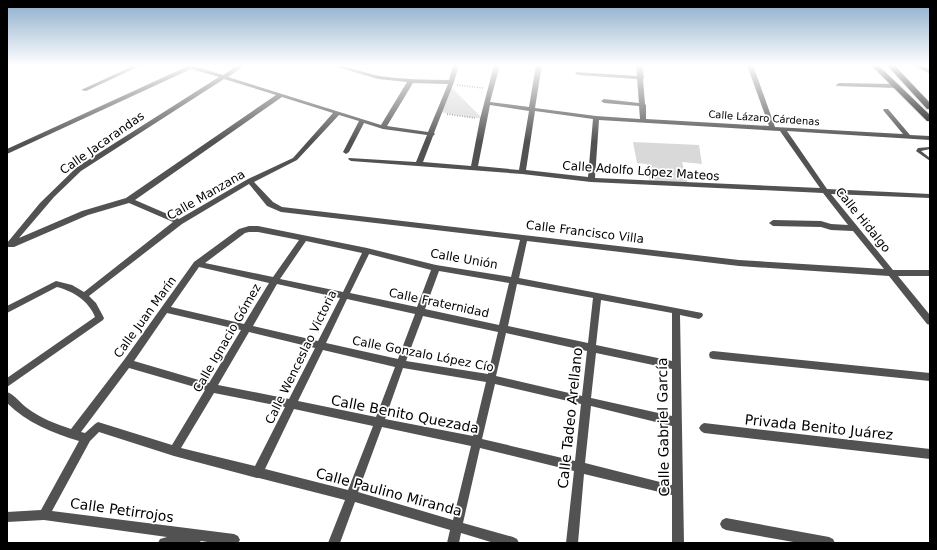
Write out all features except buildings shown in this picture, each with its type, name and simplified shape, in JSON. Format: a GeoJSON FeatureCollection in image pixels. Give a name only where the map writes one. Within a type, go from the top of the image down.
{"type":"FeatureCollection","features":[{"type":"Feature","properties":{"kind":"main road"},"geometry":{"type":"LineString","coordinates":[[902,91],[930,119]]}},
{"type":"Feature","properties":{"kind":"main road"},"geometry":{"type":"LineString","coordinates":[[914,91],[930,107]]}},
{"type":"Feature","properties":{"kind":"street"},"geometry":{"type":"LineString","coordinates":[[7,152],[136,91]]}},
{"type":"Feature","properties":{"kind":"street","name":"Calle Jacarandas"},"geometry":{"type":"LineString","coordinates":[[9,246],[60,185],[79,169],[200,91]]}},
{"type":"Feature","properties":{"kind":"street"},"geometry":{"type":"LineString","coordinates":[[267,91],[383,127],[432,134]]}},
{"type":"Feature","properties":{"kind":"street"},"geometry":{"type":"LineString","coordinates":[[383,127],[405,91]]}},
{"type":"Feature","properties":{"kind":"street"},"geometry":{"type":"LineString","coordinates":[[419,163],[432,134],[438,113],[448,91]]}},
{"type":"Feature","properties":{"kind":"street"},"geometry":{"type":"LineString","coordinates":[[474,168],[483,119],[491,91]]}},
{"type":"Feature","properties":{"kind":"street"},"geometry":{"type":"LineString","coordinates":[[522,172],[534,91]]}},
{"type":"Feature","properties":{"kind":"street"},"geometry":{"type":"LineString","coordinates":[[642,91],[643,120]]}},
{"type":"Feature","properties":{"kind":"street"},"geometry":{"type":"LineString","coordinates":[[759,91],[773,129]]}},
{"type":"Feature","properties":{"kind":"street"},"geometry":{"type":"LineString","coordinates":[[9,246],[92,210],[129,200],[281,95]]}},
{"type":"Feature","properties":{"kind":"street"},"geometry":{"type":"LineString","coordinates":[[604,102],[643,105]]}},
{"type":"Feature","properties":{"kind":"street","name":"Calle Lázaro Cárdenas"},"geometry":{"type":"LineString","coordinates":[[487,103],[596,118],[930,138]]}},
{"type":"Feature","properties":{"kind":"street"},"geometry":{"type":"LineString","coordinates":[[886,110],[908,137]]}},
{"type":"Feature","properties":{"kind":"street","name":"Calle Manzana"},"geometry":{"type":"LineString","coordinates":[[84,296],[179,222],[294,159],[338,112]]}},
{"type":"Feature","properties":{"kind":"street"},"geometry":{"type":"LineString","coordinates":[[591,180],[596,118]]}},
{"type":"Feature","properties":{"kind":"street"},"geometry":{"type":"LineString","coordinates":[[346,152],[362,121]]}},
{"type":"Feature","properties":{"kind":"street","name":"Calle Hidalgo"},"geometry":{"type":"LineString","coordinates":[[782,129],[825,191],[930,321]]}},
{"type":"Feature","properties":{"kind":"street","name":"Calle Adolfo López Mateos"},"geometry":{"type":"LineString","coordinates":[[351,159],[522,172],[591,180],[930,196]]}},
{"type":"Feature","properties":{"kind":"street","name":"Calle Francisco Villa"},"geometry":{"type":"LineString","coordinates":[[250,182],[270,204],[281,209],[739,263],[892,273],[930,273]]}},
{"type":"Feature","properties":{"kind":"street"},"geometry":{"type":"LineString","coordinates":[[129,200],[179,222]]}},
{"type":"Feature","properties":{"kind":"street"},"geometry":{"type":"LineString","coordinates":[[773,223],[821,224],[831,227],[855,228]]}},
{"type":"Feature","properties":{"kind":"street","name":"Calle Unión"},"geometry":{"type":"LineString","coordinates":[[250,228],[367,251],[436,268],[597,295],[699,315]]}},
{"type":"Feature","properties":{"kind":"street","name":"Calle Juan Marín"},"geometry":{"type":"LineString","coordinates":[[73,434],[127,363],[197,264],[242,231],[250,228]]}},
{"type":"Feature","properties":{"kind":"street"},"geometry":{"type":"LineString","coordinates":[[453,543],[524,237]]}},
{"type":"Feature","properties":{"kind":"street","name":"Calle Ignacio Gómez"},"geometry":{"type":"LineString","coordinates":[[174,451],[275,280],[304,238]]}},
{"type":"Feature","properties":{"kind":"street","name":"Calle Wenceslao Victoria"},"geometry":{"type":"LineString","coordinates":[[257,473],[367,251]]}},
{"type":"Feature","properties":{"kind":"street","name":"Calle Fraternidad"},"geometry":{"type":"LineString","coordinates":[[197,264],[676,366]]}},
{"type":"Feature","properties":{"kind":"street"},"geometry":{"type":"LineString","coordinates":[[334,543],[436,268]]}},
{"type":"Feature","properties":{"kind":"street"},"geometry":{"type":"LineString","coordinates":[[7,310],[56,284],[62,285],[84,296],[99,314],[100,318],[7,383]]}},
{"type":"Feature","properties":{"kind":"street","name":"Calle Tadeo Arellano"},"geometry":{"type":"LineString","coordinates":[[572,543],[597,295]]}},
{"type":"Feature","properties":{"kind":"street","name":"Calle Gonzalo López Cío"},"geometry":{"type":"LineString","coordinates":[[165,309],[401,364],[491,379],[677,422]]}},
{"type":"Feature","properties":{"kind":"street","name":"Calle Gabriel García"},"geometry":{"type":"LineString","coordinates":[[676,311],[678,543]]}},
{"type":"Feature","properties":{"kind":"street"},"geometry":{"type":"LineString","coordinates":[[713,355],[930,377]]}},
{"type":"Feature","properties":{"kind":"street","name":"Calle Benito Quezada"},"geometry":{"type":"LineString","coordinates":[[127,363],[212,388],[476,442],[677,492]]}},
{"type":"Feature","properties":{"kind":"street"},"geometry":{"type":"LineString","coordinates":[[7,396],[15,405],[43,424],[86,438],[44,515]]}},
{"type":"Feature","properties":{"kind":"street","name":"Calle Paulino Miranda"},"geometry":{"type":"LineString","coordinates":[[86,438],[98,427],[104,428],[174,451],[352,496],[513,543]]}},
{"type":"Feature","properties":{"kind":"street","name":"Privada Benito Juárez"},"geometry":{"type":"LineString","coordinates":[[704,428],[930,454]]}},
{"type":"Feature","properties":{"kind":"street","name":"Calle Petirrojos"},"geometry":{"type":"LineString","coordinates":[[7,517],[44,515],[234,540]]}},
{"type":"Feature","properties":{"kind":"street"},"geometry":{"type":"LineString","coordinates":[[726,524],[829,543]]}},
{"type":"Feature","properties":{"kind":"street"},"geometry":{"type":"LineString","coordinates":[[164,543],[207,536]]}},
{"type":"Feature","properties":{"kind":"lane"},"geometry":{"type":"LineString","coordinates":[[930,148],[920,148],[918,151],[930,160]]}},
{"type":"Feature","properties":{"kind":"path"},"geometry":{"type":"LineString","coordinates":[[438,113],[483,119]]}},
{"type":"Feature","properties":{"kind":"shaded area"},"geometry":{"type":"Polygon","coordinates":[[[448,91],[455,91],[483,119],[439,112],[448,91]]]}},
{"type":"Feature","properties":{"kind":"shaded area"},"geometry":{"type":"Polygon","coordinates":[[[633,142],[699,145],[702,164],[682,162],[688,185],[650,183],[647,164],[637,163],[633,142]]]}}]}
